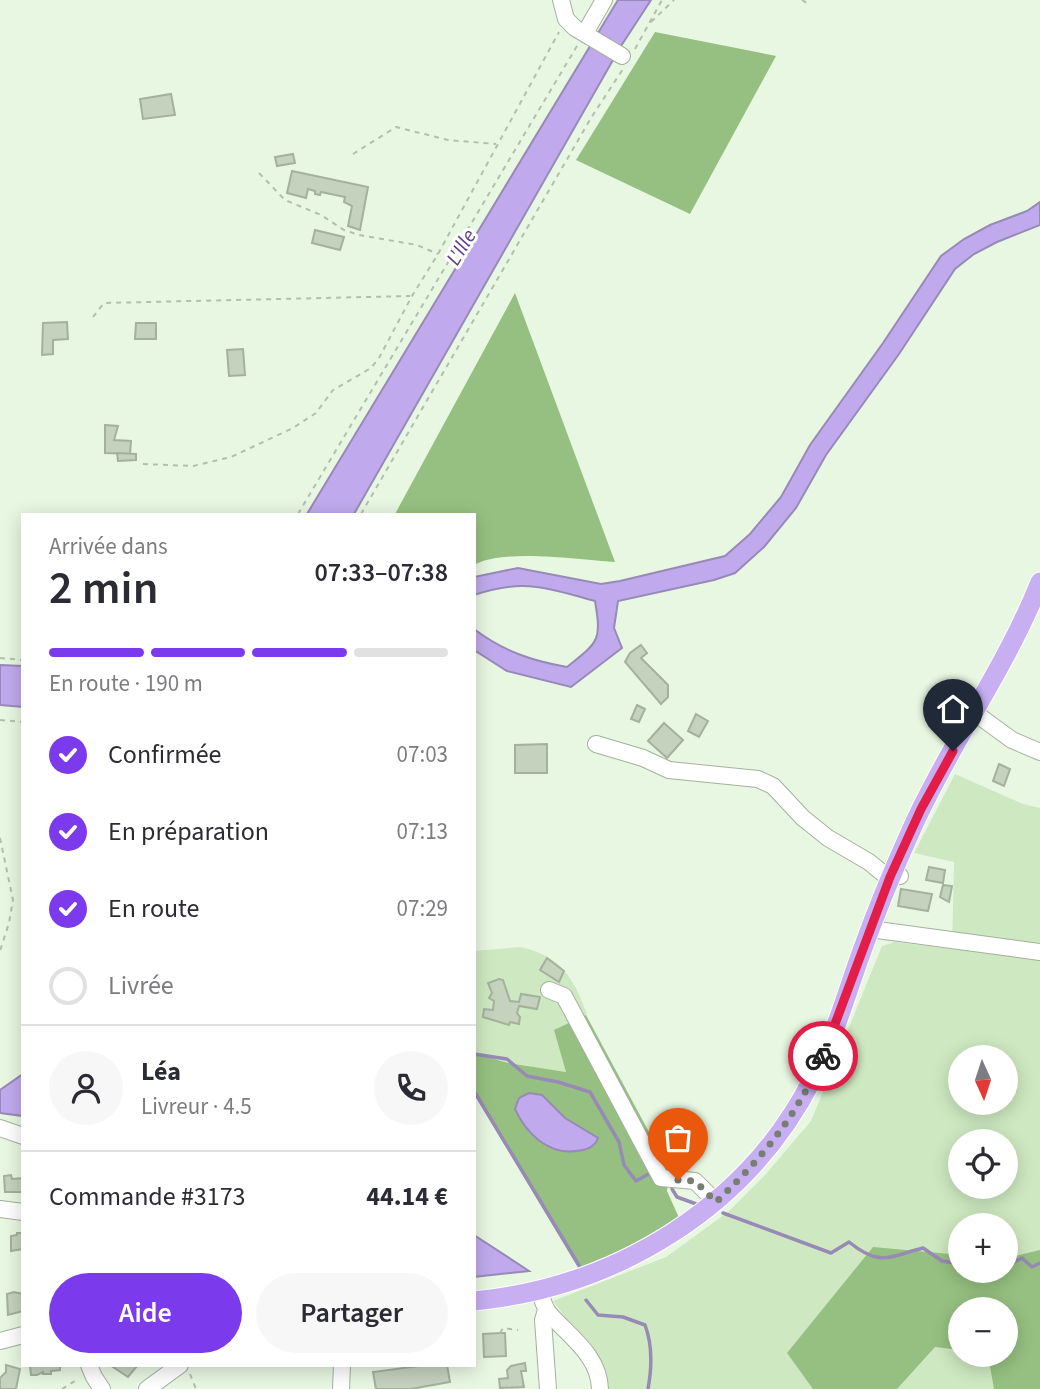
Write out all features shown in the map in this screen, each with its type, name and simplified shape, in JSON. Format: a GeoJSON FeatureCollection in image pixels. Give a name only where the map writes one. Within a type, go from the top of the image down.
{"type":"FeatureCollection","features":[{"type":"Feature","properties":{"kind":"main road"},"geometry":{"type":"LineString","coordinates":[[476,1301],[542,1300],[642,1252],[686,1226],[716,1202],[755,1164],[783,1129],[810,1093],[870,929],[895,876],[921,809],[945,772],[975,713],[1024,632],[1040,582]]}},
{"type":"Feature","properties":{"kind":"street"},"geometry":{"type":"LineString","coordinates":[[561,0],[566,19],[587,35],[629,55]]}},
{"type":"Feature","properties":{"kind":"street"},"geometry":{"type":"LineString","coordinates":[[587,35],[604,0]]}},
{"type":"Feature","properties":{"kind":"street"},"geometry":{"type":"LineString","coordinates":[[975,713],[1012,740],[1040,752]]}},
{"type":"Feature","properties":{"kind":"street"},"geometry":{"type":"LineString","coordinates":[[596,744],[669,769],[758,779],[773,786],[803,818],[828,838],[895,876]]}},
{"type":"Feature","properties":{"kind":"street"},"geometry":{"type":"LineString","coordinates":[[870,929],[1040,952]]}},
{"type":"Feature","properties":{"kind":"street"},"geometry":{"type":"LineString","coordinates":[[549,990],[564,996],[662,1178],[695,1181],[716,1202]]}},
{"type":"Feature","properties":{"kind":"street"},"geometry":{"type":"LineString","coordinates":[[0,1128],[21,1135]]}},
{"type":"Feature","properties":{"kind":"street"},"geometry":{"type":"LineString","coordinates":[[0,1139],[21,1136]]}},
{"type":"Feature","properties":{"kind":"street"},"geometry":{"type":"LineString","coordinates":[[0,1209],[21,1212]]}},
{"type":"Feature","properties":{"kind":"street"},"geometry":{"type":"LineString","coordinates":[[542,1300],[548,1389]]}},
{"type":"Feature","properties":{"kind":"street"},"geometry":{"type":"LineString","coordinates":[[542,1300],[586,1353],[596,1372],[600,1389]]}},
{"type":"Feature","properties":{"kind":"street"},"geometry":{"type":"LineString","coordinates":[[2,1344],[21,1336]]}},
{"type":"Feature","properties":{"kind":"street"},"geometry":{"type":"LineString","coordinates":[[147,1389],[184,1367]]}},
{"type":"Feature","properties":{"kind":"street"},"geometry":{"type":"LineString","coordinates":[[341,1389],[342,1367]]}},
{"type":"Feature","properties":{"kind":"street"},"geometry":{"type":"LineString","coordinates":[[90,1368],[102,1389]]}},
{"type":"Feature","properties":{"kind":"path"},"geometry":{"type":"LineString","coordinates":[[362,513],[662,0]]}},
{"type":"Feature","properties":{"kind":"path"},"geometry":{"type":"LineString","coordinates":[[648,26],[674,0]]}},
{"type":"Feature","properties":{"kind":"path"},"geometry":{"type":"LineString","coordinates":[[802,0],[810,5]]}},
{"type":"Feature","properties":{"kind":"path"},"geometry":{"type":"LineString","coordinates":[[143,464],[193,466],[214,463],[293,428],[316,413],[333,390],[371,368],[438,254],[566,19]]}},
{"type":"Feature","properties":{"kind":"path"},"geometry":{"type":"LineString","coordinates":[[299,513],[587,35]]}},
{"type":"Feature","properties":{"kind":"path"},"geometry":{"type":"LineString","coordinates":[[353,154],[396,127],[448,140],[498,145]]}},
{"type":"Feature","properties":{"kind":"path"},"geometry":{"type":"LineString","coordinates":[[258,173],[285,200],[321,215],[344,230],[417,244],[438,254]]}},
{"type":"Feature","properties":{"kind":"path"},"geometry":{"type":"LineString","coordinates":[[93,317],[104,303],[412,296]]}},
{"type":"Feature","properties":{"kind":"path"},"geometry":{"type":"LineString","coordinates":[[0,658],[21,660]]}},
{"type":"Feature","properties":{"kind":"path"},"geometry":{"type":"LineString","coordinates":[[0,720],[21,722]]}},
{"type":"Feature","properties":{"kind":"path"},"geometry":{"type":"LineString","coordinates":[[0,838],[13,900],[0,951]]}},
{"type":"Feature","properties":{"kind":"path"},"geometry":{"type":"LineString","coordinates":[[500,1333],[503,1328],[518,1329]]}},
{"type":"Feature","properties":{"kind":"path"},"geometry":{"type":"LineString","coordinates":[[184,1367],[196,1389]]}},
{"type":"Feature","properties":{"kind":"path"},"geometry":{"type":"LineString","coordinates":[[62,1389],[90,1368]]}},
{"type":"Feature","properties":{"kind":"green space"},"geometry":{"type":"Polygon","coordinates":[[[655,32],[776,56],[690,214],[576,160],[655,32]]]}},
{"type":"Feature","properties":{"kind":"green space"},"geometry":{"type":"Polygon","coordinates":[[[515,293],[615,562],[522,556],[487,560],[476,564],[476,513],[396,513],[515,293]]]}},
{"type":"Feature","properties":{"kind":"green space"},"geometry":{"type":"Polygon","coordinates":[[[955,774],[1023,804],[1040,808],[1040,1389],[604,1389],[585,1343],[553,1301],[666,1257],[728,1212],[766,1174],[811,1121],[882,946],[895,942],[952,949],[954,862],[914,853],[955,774]]]}},
{"type":"Feature","properties":{"kind":"green space"},"geometry":{"type":"Polygon","coordinates":[[[521,947],[535,951],[556,963],[571,979],[587,1014],[555,1031],[566,1072],[508,1063],[476,1054],[476,951],[521,947]]]}},
{"type":"Feature","properties":{"kind":"green space"},"geometry":{"type":"Polygon","coordinates":[[[586,1015],[670,1171],[667,1191],[680,1220],[622,1255],[580,1271],[476,1097],[476,1054],[508,1063],[566,1072],[554,1030],[586,1015]]]}},
{"type":"Feature","properties":{"kind":"green space"},"geometry":{"type":"Polygon","coordinates":[[[873,1247],[948,1254],[948,1283],[1018,1283],[1018,1255],[1040,1250],[1040,1389],[994,1389],[990,1367],[1018,1367],[1018,1297],[948,1297],[948,1348],[935,1347],[897,1389],[813,1389],[787,1353],[873,1247]]]}},
{"type":"Feature","properties":{"kind":"shaded area"},"geometry":{"type":"Polygon","coordinates":[[[618,0],[651,0],[621,46],[355,513],[308,513],[618,0]]]}},
{"type":"Feature","properties":{"kind":"shaded area"},"geometry":{"type":"Polygon","coordinates":[[[1040,202],[1040,225],[997,242],[974,254],[955,269],[899,354],[826,455],[796,508],[764,547],[735,573],[618,601],[614,628],[622,648],[571,687],[507,671],[476,651],[476,630],[518,654],[567,667],[591,646],[598,625],[595,601],[549,589],[521,586],[476,594],[476,577],[518,568],[601,584],[725,556],[750,534],[781,497],[810,445],[941,256],[990,225],[1027,211],[1040,202]]]}},
{"type":"Feature","properties":{"kind":"shaded area"},"geometry":{"type":"Polygon","coordinates":[[[0,665],[21,666],[21,707],[0,705],[0,665]]]}},
{"type":"Feature","properties":{"kind":"shaded area"},"geometry":{"type":"Polygon","coordinates":[[[21,1075],[21,1116],[0,1113],[0,1090],[21,1075]]]}},
{"type":"Feature","properties":{"kind":"shaded area"},"geometry":{"type":"Polygon","coordinates":[[[529,1093],[542,1095],[565,1118],[598,1138],[594,1144],[583,1150],[566,1151],[547,1146],[539,1140],[525,1126],[515,1109],[519,1098],[529,1093]]]}},
{"type":"Feature","properties":{"kind":"shaded area"},"geometry":{"type":"Polygon","coordinates":[[[476,1236],[529,1271],[476,1277],[476,1236]]]}},
{"type":"Feature","properties":{"kind":"building"},"geometry":{"type":"Polygon","coordinates":[[[171,94],[175,115],[143,119],[140,99],[171,94]]]}},
{"type":"Feature","properties":{"kind":"building"},"geometry":{"type":"Polygon","coordinates":[[[293,154],[295,163],[277,166],[275,157],[293,154]]]}},
{"type":"Feature","properties":{"kind":"building"},"geometry":{"type":"Polygon","coordinates":[[[292,171],[368,187],[360,230],[348,226],[352,206],[344,202],[345,197],[321,192],[320,195],[315,194],[315,191],[308,189],[306,198],[287,193],[292,171]]]}},
{"type":"Feature","properties":{"kind":"building"},"geometry":{"type":"Polygon","coordinates":[[[315,230],[344,237],[340,250],[312,243],[315,230]]]}},
{"type":"Feature","properties":{"kind":"building"},"geometry":{"type":"Polygon","coordinates":[[[67,322],[68,339],[53,340],[53,354],[42,355],[43,323],[67,322]]]}},
{"type":"Feature","properties":{"kind":"building"},"geometry":{"type":"Polygon","coordinates":[[[136,323],[156,323],[156,339],[135,339],[136,323]]]}},
{"type":"Feature","properties":{"kind":"building"},"geometry":{"type":"Polygon","coordinates":[[[243,349],[245,375],[229,376],[227,350],[243,349]]]}},
{"type":"Feature","properties":{"kind":"building"},"geometry":{"type":"Polygon","coordinates":[[[105,425],[118,426],[114,440],[131,441],[130,454],[105,453],[105,425]]]}},
{"type":"Feature","properties":{"kind":"building"},"geometry":{"type":"Polygon","coordinates":[[[117,453],[136,454],[136,460],[118,461],[117,453]]]}},
{"type":"Feature","properties":{"kind":"building"},"geometry":{"type":"Polygon","coordinates":[[[641,645],[647,653],[641,658],[668,685],[668,697],[661,704],[625,662],[630,653],[641,645]]]}},
{"type":"Feature","properties":{"kind":"building"},"geometry":{"type":"Polygon","coordinates":[[[637,705],[645,709],[639,722],[631,719],[637,705]]]}},
{"type":"Feature","properties":{"kind":"building"},"geometry":{"type":"Polygon","coordinates":[[[696,714],[708,721],[699,737],[688,731],[696,714]]]}},
{"type":"Feature","properties":{"kind":"building"},"geometry":{"type":"Polygon","coordinates":[[[664,723],[683,740],[667,758],[648,741],[664,723]]]}},
{"type":"Feature","properties":{"kind":"building"},"geometry":{"type":"Polygon","coordinates":[[[547,744],[547,773],[515,773],[515,745],[547,744]]]}},
{"type":"Feature","properties":{"kind":"building"},"geometry":{"type":"Polygon","coordinates":[[[999,764],[1010,769],[1004,786],[993,781],[999,764]]]}},
{"type":"Feature","properties":{"kind":"building"},"geometry":{"type":"Polygon","coordinates":[[[929,867],[945,870],[943,883],[926,880],[929,867]]]}},
{"type":"Feature","properties":{"kind":"building"},"geometry":{"type":"Polygon","coordinates":[[[943,885],[952,886],[949,902],[940,897],[943,885]]]}},
{"type":"Feature","properties":{"kind":"building"},"geometry":{"type":"Polygon","coordinates":[[[901,889],[932,894],[928,911],[898,906],[901,889]]]}},
{"type":"Feature","properties":{"kind":"building"},"geometry":{"type":"Polygon","coordinates":[[[547,958],[564,971],[559,982],[540,970],[547,958]]]}},
{"type":"Feature","properties":{"kind":"building"},"geometry":{"type":"Polygon","coordinates":[[[503,980],[510,1001],[519,1002],[521,994],[540,997],[537,1009],[519,1006],[519,1024],[510,1022],[509,1025],[483,1017],[484,1009],[493,1010],[494,1001],[489,998],[492,993],[488,983],[503,980]]]}},
{"type":"Feature","properties":{"kind":"building"},"geometry":{"type":"Polygon","coordinates":[[[4,1176],[21,1178],[21,1192],[5,1192],[4,1176]]]}},
{"type":"Feature","properties":{"kind":"building"},"geometry":{"type":"Polygon","coordinates":[[[21,1233],[21,1249],[11,1251],[11,1236],[21,1233]]]}},
{"type":"Feature","properties":{"kind":"building"},"geometry":{"type":"Polygon","coordinates":[[[7,1294],[21,1294],[21,1312],[8,1315],[7,1294]]]}},
{"type":"Feature","properties":{"kind":"building"},"geometry":{"type":"Polygon","coordinates":[[[505,1333],[506,1356],[484,1357],[483,1334],[505,1333]]]}},
{"type":"Feature","properties":{"kind":"building"},"geometry":{"type":"Polygon","coordinates":[[[525,1363],[526,1371],[521,1371],[524,1387],[500,1388],[499,1379],[508,1378],[507,1370],[511,1366],[525,1363]]]}},
{"type":"Feature","properties":{"kind":"building"},"geometry":{"type":"Polygon","coordinates":[[[6,1365],[20,1369],[16,1389],[0,1389],[0,1378],[6,1372],[6,1365]]]}},
{"type":"Feature","properties":{"kind":"building"},"geometry":{"type":"Polygon","coordinates":[[[30,1367],[60,1367],[60,1370],[51,1371],[51,1374],[43,1372],[31,1375],[30,1367]]]}},
{"type":"Feature","properties":{"kind":"building"},"geometry":{"type":"Polygon","coordinates":[[[113,1367],[136,1367],[128,1377],[113,1367]]]}},
{"type":"Feature","properties":{"kind":"building"},"geometry":{"type":"Polygon","coordinates":[[[411,1367],[447,1367],[450,1382],[411,1389],[376,1389],[373,1372],[411,1367]]]}},
{"type":"Feature","properties":{"kind":"waterway"},"geometry":{"type":"LineString","coordinates":[[476,1054],[507,1059],[527,1076],[590,1092],[619,1142],[624,1165],[636,1181],[652,1172]]}},
{"type":"Feature","properties":{"kind":"waterway"},"geometry":{"type":"LineString","coordinates":[[476,1094],[580,1267]]}},
{"type":"Feature","properties":{"kind":"waterway"},"geometry":{"type":"LineString","coordinates":[[672,1189],[677,1197],[699,1205]]}},
{"type":"Feature","properties":{"kind":"waterway"},"geometry":{"type":"LineString","coordinates":[[723,1213],[831,1253],[849,1242],[877,1257],[892,1257],[923,1248],[948,1262]]}},
{"type":"Feature","properties":{"kind":"waterway"},"geometry":{"type":"LineString","coordinates":[[1018,1260],[1022,1258],[1032,1267],[1040,1263]]}},
{"type":"Feature","properties":{"kind":"waterway"},"geometry":{"type":"LineString","coordinates":[[586,1300],[598,1315],[623,1317],[645,1325],[651,1357],[648,1389]]}},
{"type":"Feature","properties":{"kind":"way so far"},"geometry":{"type":"LineString","coordinates":[[678,1180],[695,1181],[716,1202],[755,1164],[783,1129],[823,1056]]}},
{"type":"Feature","properties":{"kind":"route"},"geometry":{"type":"LineString","coordinates":[[823,1056],[890,877],[921,809],[953,751]]}},
{"type":"Feature","properties":{"kind":"water label","name":"L'Ille"},"geometry":{"type":"Point","coordinates":[461,247]}}]}
